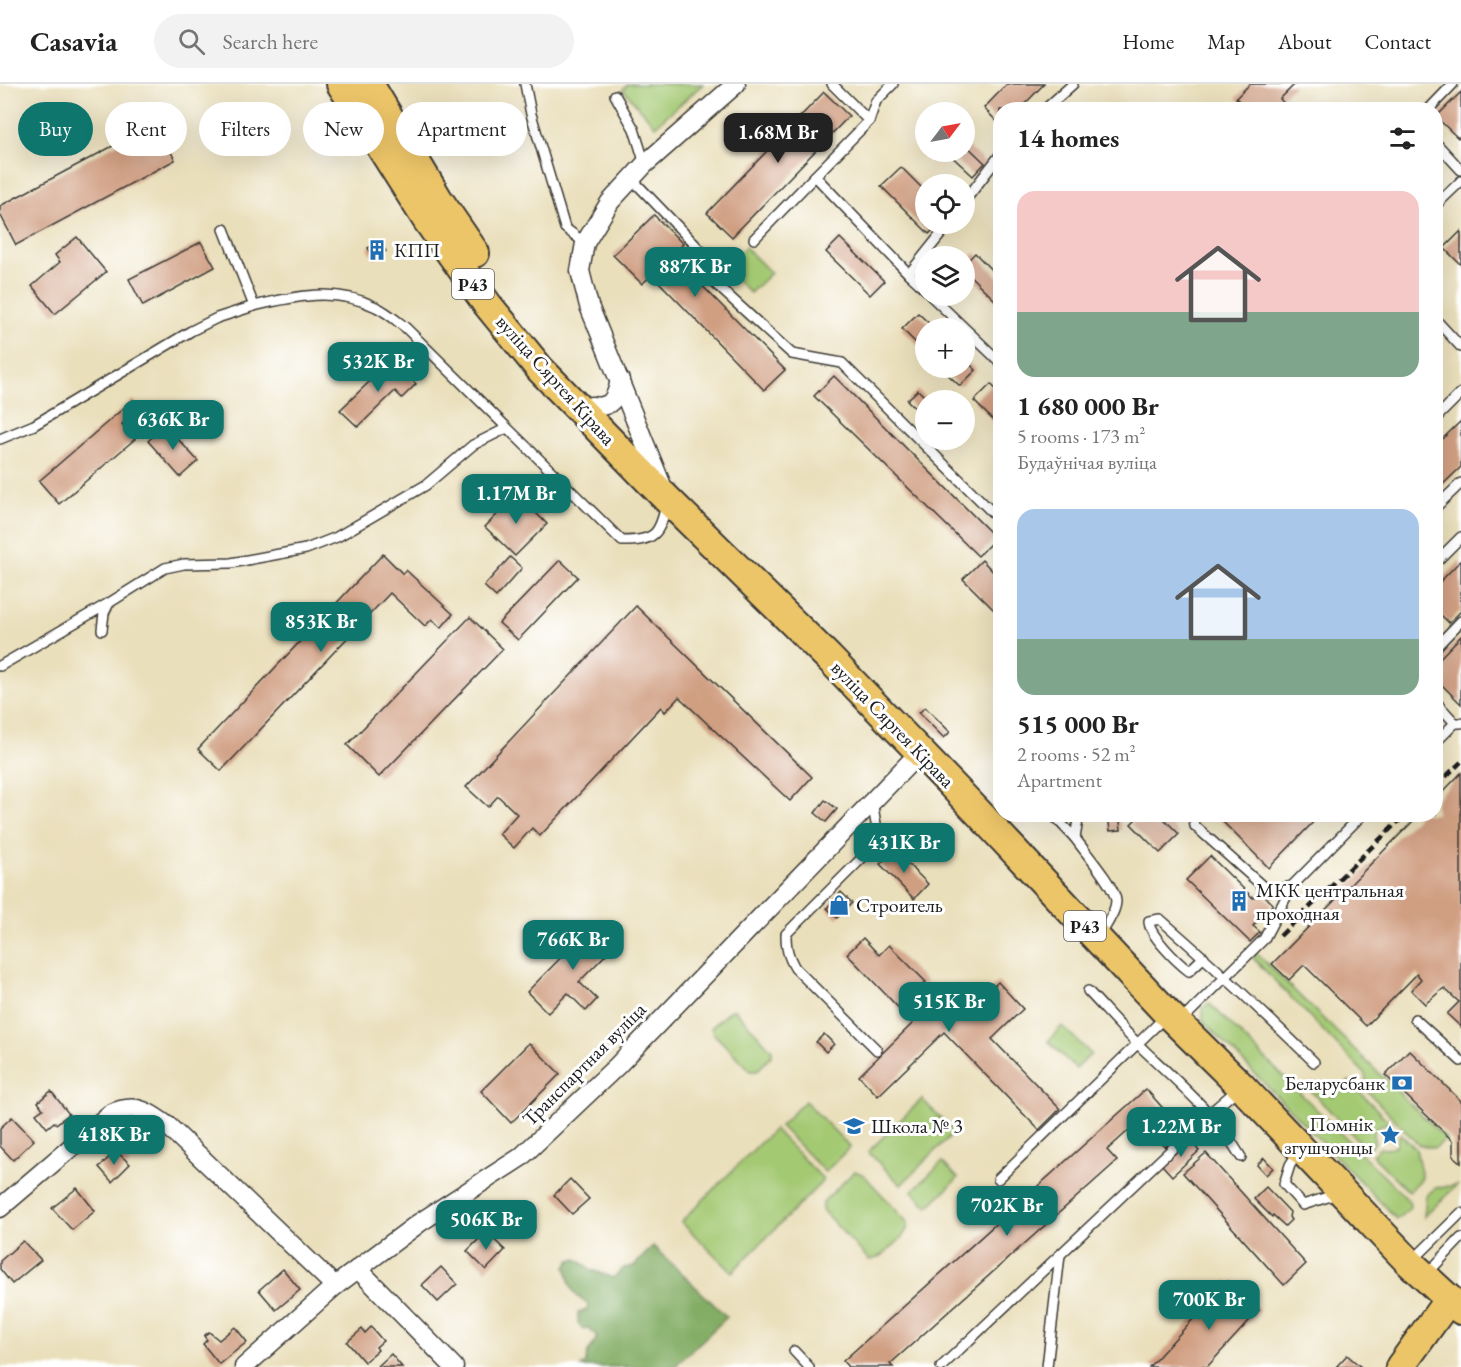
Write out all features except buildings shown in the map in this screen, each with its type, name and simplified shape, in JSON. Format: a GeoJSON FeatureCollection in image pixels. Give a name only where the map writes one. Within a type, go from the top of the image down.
{"type":"FeatureCollection","features":[{"type":"Feature","properties":{"kind":"main road","name":"вуліца Сяргея Кірава"},"geometry":{"type":"LineString","coordinates":[[341,84],[427,220],[487,304],[540,369],[639,455]]}},
{"type":"Feature","properties":{"kind":"main road","name":"вуліца Сяргея Кірава"},"geometry":{"type":"LineString","coordinates":[[369,84],[438,199],[504,297],[545,352],[591,406],[639,455],[667,499],[829,658],[1173,1019],[1457,1308]]}},
{"type":"Feature","properties":{"kind":"main road"},"geometry":{"type":"LineString","coordinates":[[1400,1367],[1457,1308]]}},
{"type":"Feature","properties":{"kind":"street"},"geometry":{"type":"LineString","coordinates":[[639,455],[620,380],[589,306],[580,271],[585,243],[610,202],[645,164],[736,84]]}},
{"type":"Feature","properties":{"kind":"street"},"geometry":{"type":"LineString","coordinates":[[591,406],[601,408],[610,403],[616,396],[620,380]]}},
{"type":"Feature","properties":{"kind":"street","name":"Транспартная вуліца"},"geometry":{"type":"LineString","coordinates":[[244,1367],[335,1286],[419,1223],[520,1157],[617,1066],[920,752]]}},
{"type":"Feature","properties":{"kind":"street"},"geometry":{"type":"LineString","coordinates":[[0,1208],[110,1114],[123,1108],[142,1109],[168,1126],[335,1286]]}},
{"type":"Feature","properties":{"kind":"street"},"geometry":{"type":"LineString","coordinates":[[358,1269],[454,1367]]}},
{"type":"Feature","properties":{"kind":"lane"},"geometry":{"type":"LineString","coordinates":[[525,84],[531,114],[565,228],[585,243]]}},
{"type":"Feature","properties":{"kind":"lane"},"geometry":{"type":"LineString","coordinates":[[832,84],[869,121]]}},
{"type":"Feature","properties":{"kind":"lane"},"geometry":{"type":"LineString","coordinates":[[754,239],[869,121],[876,101],[893,84]]}},
{"type":"Feature","properties":{"kind":"lane"},"geometry":{"type":"LineString","coordinates":[[1053,102],[1073,84]]}},
{"type":"Feature","properties":{"kind":"lane"},"geometry":{"type":"LineString","coordinates":[[1436,102],[1453,84]]}},
{"type":"Feature","properties":{"kind":"lane"},"geometry":{"type":"LineString","coordinates":[[615,95],[634,129],[645,164]]}},
{"type":"Feature","properties":{"kind":"lane"},"geometry":{"type":"LineString","coordinates":[[1443,151],[1461,170]]}},
{"type":"Feature","properties":{"kind":"lane"},"geometry":{"type":"LineString","coordinates":[[975,188],[993,164]]}},
{"type":"Feature","properties":{"kind":"lane"},"geometry":{"type":"LineString","coordinates":[[815,176],[915,280]]}},
{"type":"Feature","properties":{"kind":"lane"},"geometry":{"type":"LineString","coordinates":[[632,179],[705,255],[708,278],[792,354],[842,363],[993,513]]}},
{"type":"Feature","properties":{"kind":"lane"},"geometry":{"type":"LineString","coordinates":[[1443,198],[1461,181]]}},
{"type":"Feature","properties":{"kind":"lane"},"geometry":{"type":"LineString","coordinates":[[224,229],[254,306]]}},
{"type":"Feature","properties":{"kind":"lane"},"geometry":{"type":"LineString","coordinates":[[909,274],[941,234]]}},
{"type":"Feature","properties":{"kind":"lane"},"geometry":{"type":"LineString","coordinates":[[0,439],[34,425],[217,318],[293,296],[318,294],[340,296],[376,307],[406,328],[622,541],[641,541],[652,538],[662,522],[667,499]]}},
{"type":"Feature","properties":{"kind":"lane"},"geometry":{"type":"LineString","coordinates":[[941,306],[993,355]]}},
{"type":"Feature","properties":{"kind":"lane"},"geometry":{"type":"LineString","coordinates":[[1443,328],[1461,347]]}},
{"type":"Feature","properties":{"kind":"lane"},"geometry":{"type":"LineString","coordinates":[[1443,411],[1461,393]]}},
{"type":"Feature","properties":{"kind":"lane"},"geometry":{"type":"LineString","coordinates":[[0,666],[165,568],[184,564],[231,563],[306,549],[337,537],[426,485],[473,445],[507,428]]}},
{"type":"Feature","properties":{"kind":"lane"},"geometry":{"type":"LineString","coordinates":[[1443,500],[1461,483]]}},
{"type":"Feature","properties":{"kind":"lane"},"geometry":{"type":"LineString","coordinates":[[1443,555],[1461,537]]}},
{"type":"Feature","properties":{"kind":"lane"},"geometry":{"type":"LineString","coordinates":[[102,630],[104,613],[109,603]]}},
{"type":"Feature","properties":{"kind":"lane"},"geometry":{"type":"LineString","coordinates":[[1443,640],[1461,621]]}},
{"type":"Feature","properties":{"kind":"lane"},"geometry":{"type":"LineString","coordinates":[[1443,709],[1458,723],[1443,736]]}},
{"type":"Feature","properties":{"kind":"lane"},"geometry":{"type":"LineString","coordinates":[[872,801],[879,841],[786,934],[786,944],[788,956],[795,968],[877,1050]]}},
{"type":"Feature","properties":{"kind":"lane"},"geometry":{"type":"LineString","coordinates":[[1059,822],[1112,889],[1116,901],[1098,940]]}},
{"type":"Feature","properties":{"kind":"lane"},"geometry":{"type":"LineString","coordinates":[[1074,838],[1078,822]]}},
{"type":"Feature","properties":{"kind":"lane"},"geometry":{"type":"LineString","coordinates":[[1194,822],[1195,826],[1268,891],[1292,886]]}},
{"type":"Feature","properties":{"kind":"lane"},"geometry":{"type":"LineString","coordinates":[[998,1179],[1138,1044],[1173,1019],[1225,976],[1264,939],[1292,886],[1355,822]]}},
{"type":"Feature","properties":{"kind":"lane"},"geometry":{"type":"LineString","coordinates":[[1204,957],[1189,970],[1179,964],[1148,925],[1149,921],[1160,918],[1204,957],[1225,976],[1314,1062]]}},
{"type":"Feature","properties":{"kind":"lane"},"geometry":{"type":"LineString","coordinates":[[1088,991],[1138,1044],[1210,1113],[1241,1157]]}},
{"type":"Feature","properties":{"kind":"lane"},"geometry":{"type":"LineString","coordinates":[[1415,1019],[1461,1061]]}},
{"type":"Feature","properties":{"kind":"lane"},"geometry":{"type":"LineString","coordinates":[[941,1367],[1241,1086]]}},
{"type":"Feature","properties":{"kind":"lane"},"geometry":{"type":"LineString","coordinates":[[1417,1269],[1461,1213]]}},
{"type":"Feature","properties":{"kind":"lane"},"geometry":{"type":"LineString","coordinates":[[1417,1269],[1461,1238]]}},
{"type":"Feature","properties":{"kind":"lane"},"geometry":{"type":"LineString","coordinates":[[1047,1367],[1060,1256]]}},
{"type":"Feature","properties":{"kind":"lane"},"geometry":{"type":"LineString","coordinates":[[794,1351],[809,1367]]}},
{"type":"Feature","properties":{"kind":"green space"},"geometry":{"type":"Polygon","coordinates":[[[628,84],[703,84],[655,126],[623,89],[628,84]]]}},
{"type":"Feature","properties":{"kind":"green space"},"geometry":{"type":"Polygon","coordinates":[[[745,247],[771,273],[750,293],[730,274],[731,260],[745,247]]]}},
{"type":"Feature","properties":{"kind":"green space"},"geometry":{"type":"Polygon","coordinates":[[[1256,953],[1446,1139],[1435,1148],[1419,1145],[1367,1091],[1365,1074],[1252,957],[1256,953]]]}},
{"type":"Feature","properties":{"kind":"green space"},"geometry":{"type":"Polygon","coordinates":[[[1209,1003],[1409,1201],[1410,1208],[1397,1219],[1203,1021],[1203,1008],[1209,1003]]]}},
{"type":"Feature","properties":{"kind":"green space"},"geometry":{"type":"Polygon","coordinates":[[[735,1010],[772,1050],[772,1055],[757,1071],[751,1071],[713,1033],[711,1028],[729,1011],[735,1010]]]}},
{"type":"Feature","properties":{"kind":"green space"},"geometry":{"type":"Polygon","coordinates":[[[1062,1026],[1091,1054],[1076,1069],[1048,1041],[1062,1026]]]}},
{"type":"Feature","properties":{"kind":"green space"},"geometry":{"type":"Polygon","coordinates":[[[1349,1081],[1391,1124],[1382,1124],[1377,1127],[1373,1135],[1375,1143],[1367,1150],[1311,1091],[1319,1084],[1333,1097],[1349,1081]]]}},
{"type":"Feature","properties":{"kind":"green space"},"geometry":{"type":"Polygon","coordinates":[[[922,1099],[954,1132],[901,1185],[868,1152],[922,1099]]]}},
{"type":"Feature","properties":{"kind":"green space"},"geometry":{"type":"Polygon","coordinates":[[[805,1101],[850,1147],[825,1172],[780,1126],[805,1101]]]}},
{"type":"Feature","properties":{"kind":"green space"},"geometry":{"type":"Polygon","coordinates":[[[774,1129],[824,1180],[732,1272],[681,1222],[774,1129]]]}},
{"type":"Feature","properties":{"kind":"green space"},"geometry":{"type":"Polygon","coordinates":[[[1400,1134],[1416,1149],[1422,1178],[1409,1192],[1372,1155],[1380,1148],[1396,1146],[1400,1134]]]}},
{"type":"Feature","properties":{"kind":"green space"},"geometry":{"type":"Polygon","coordinates":[[[942,1162],[958,1178],[928,1207],[912,1191],[942,1162]]]}},
{"type":"Feature","properties":{"kind":"green space"},"geometry":{"type":"Polygon","coordinates":[[[855,1171],[864,1175],[908,1226],[903,1236],[892,1247],[869,1260],[822,1210],[825,1200],[855,1171]]]}},
{"type":"Feature","properties":{"kind":"green space"},"geometry":{"type":"Polygon","coordinates":[[[1457,1185],[1424,1217],[1426,1196],[1435,1188],[1457,1185]]]}},
{"type":"Feature","properties":{"kind":"green space"},"geometry":{"type":"Polygon","coordinates":[[[653,1246],[727,1317],[674,1367],[581,1367],[586,1363],[587,1355],[597,1336],[589,1328],[582,1329],[578,1323],[578,1313],[587,1309],[588,1303],[574,1293],[566,1266],[571,1260],[577,1259],[592,1270],[613,1278],[624,1268],[634,1266],[653,1246]]]}},
{"type":"Feature","properties":{"kind":"railway"},"geometry":{"type":"LineString","coordinates":[[1443,779],[1461,762]]}},
{"type":"Feature","properties":{"kind":"railway"},"geometry":{"type":"LineString","coordinates":[[1280,936],[1398,822]]}},
{"type":"Feature","properties":{"kind":"place","name":"КПП"},"geometry":{"type":"Point","coordinates":[377,250]}},
{"type":"Feature","properties":{"kind":"place","name":"МКК центральная проходная"},"geometry":{"type":"Point","coordinates":[1239,901]}},
{"type":"Feature","properties":{"kind":"place","name":"Строитель"},"geometry":{"type":"Point","coordinates":[839,905]}},
{"type":"Feature","properties":{"kind":"place","name":"Беларусбанк"},"geometry":{"type":"Point","coordinates":[1402,1083]}},
{"type":"Feature","properties":{"kind":"place","name":"Школа № 3"},"geometry":{"type":"Point","coordinates":[854,1126]}},
{"type":"Feature","properties":{"kind":"place","name":"Помнік згушчонцы"},"geometry":{"type":"Point","coordinates":[1390,1135]}}]}
